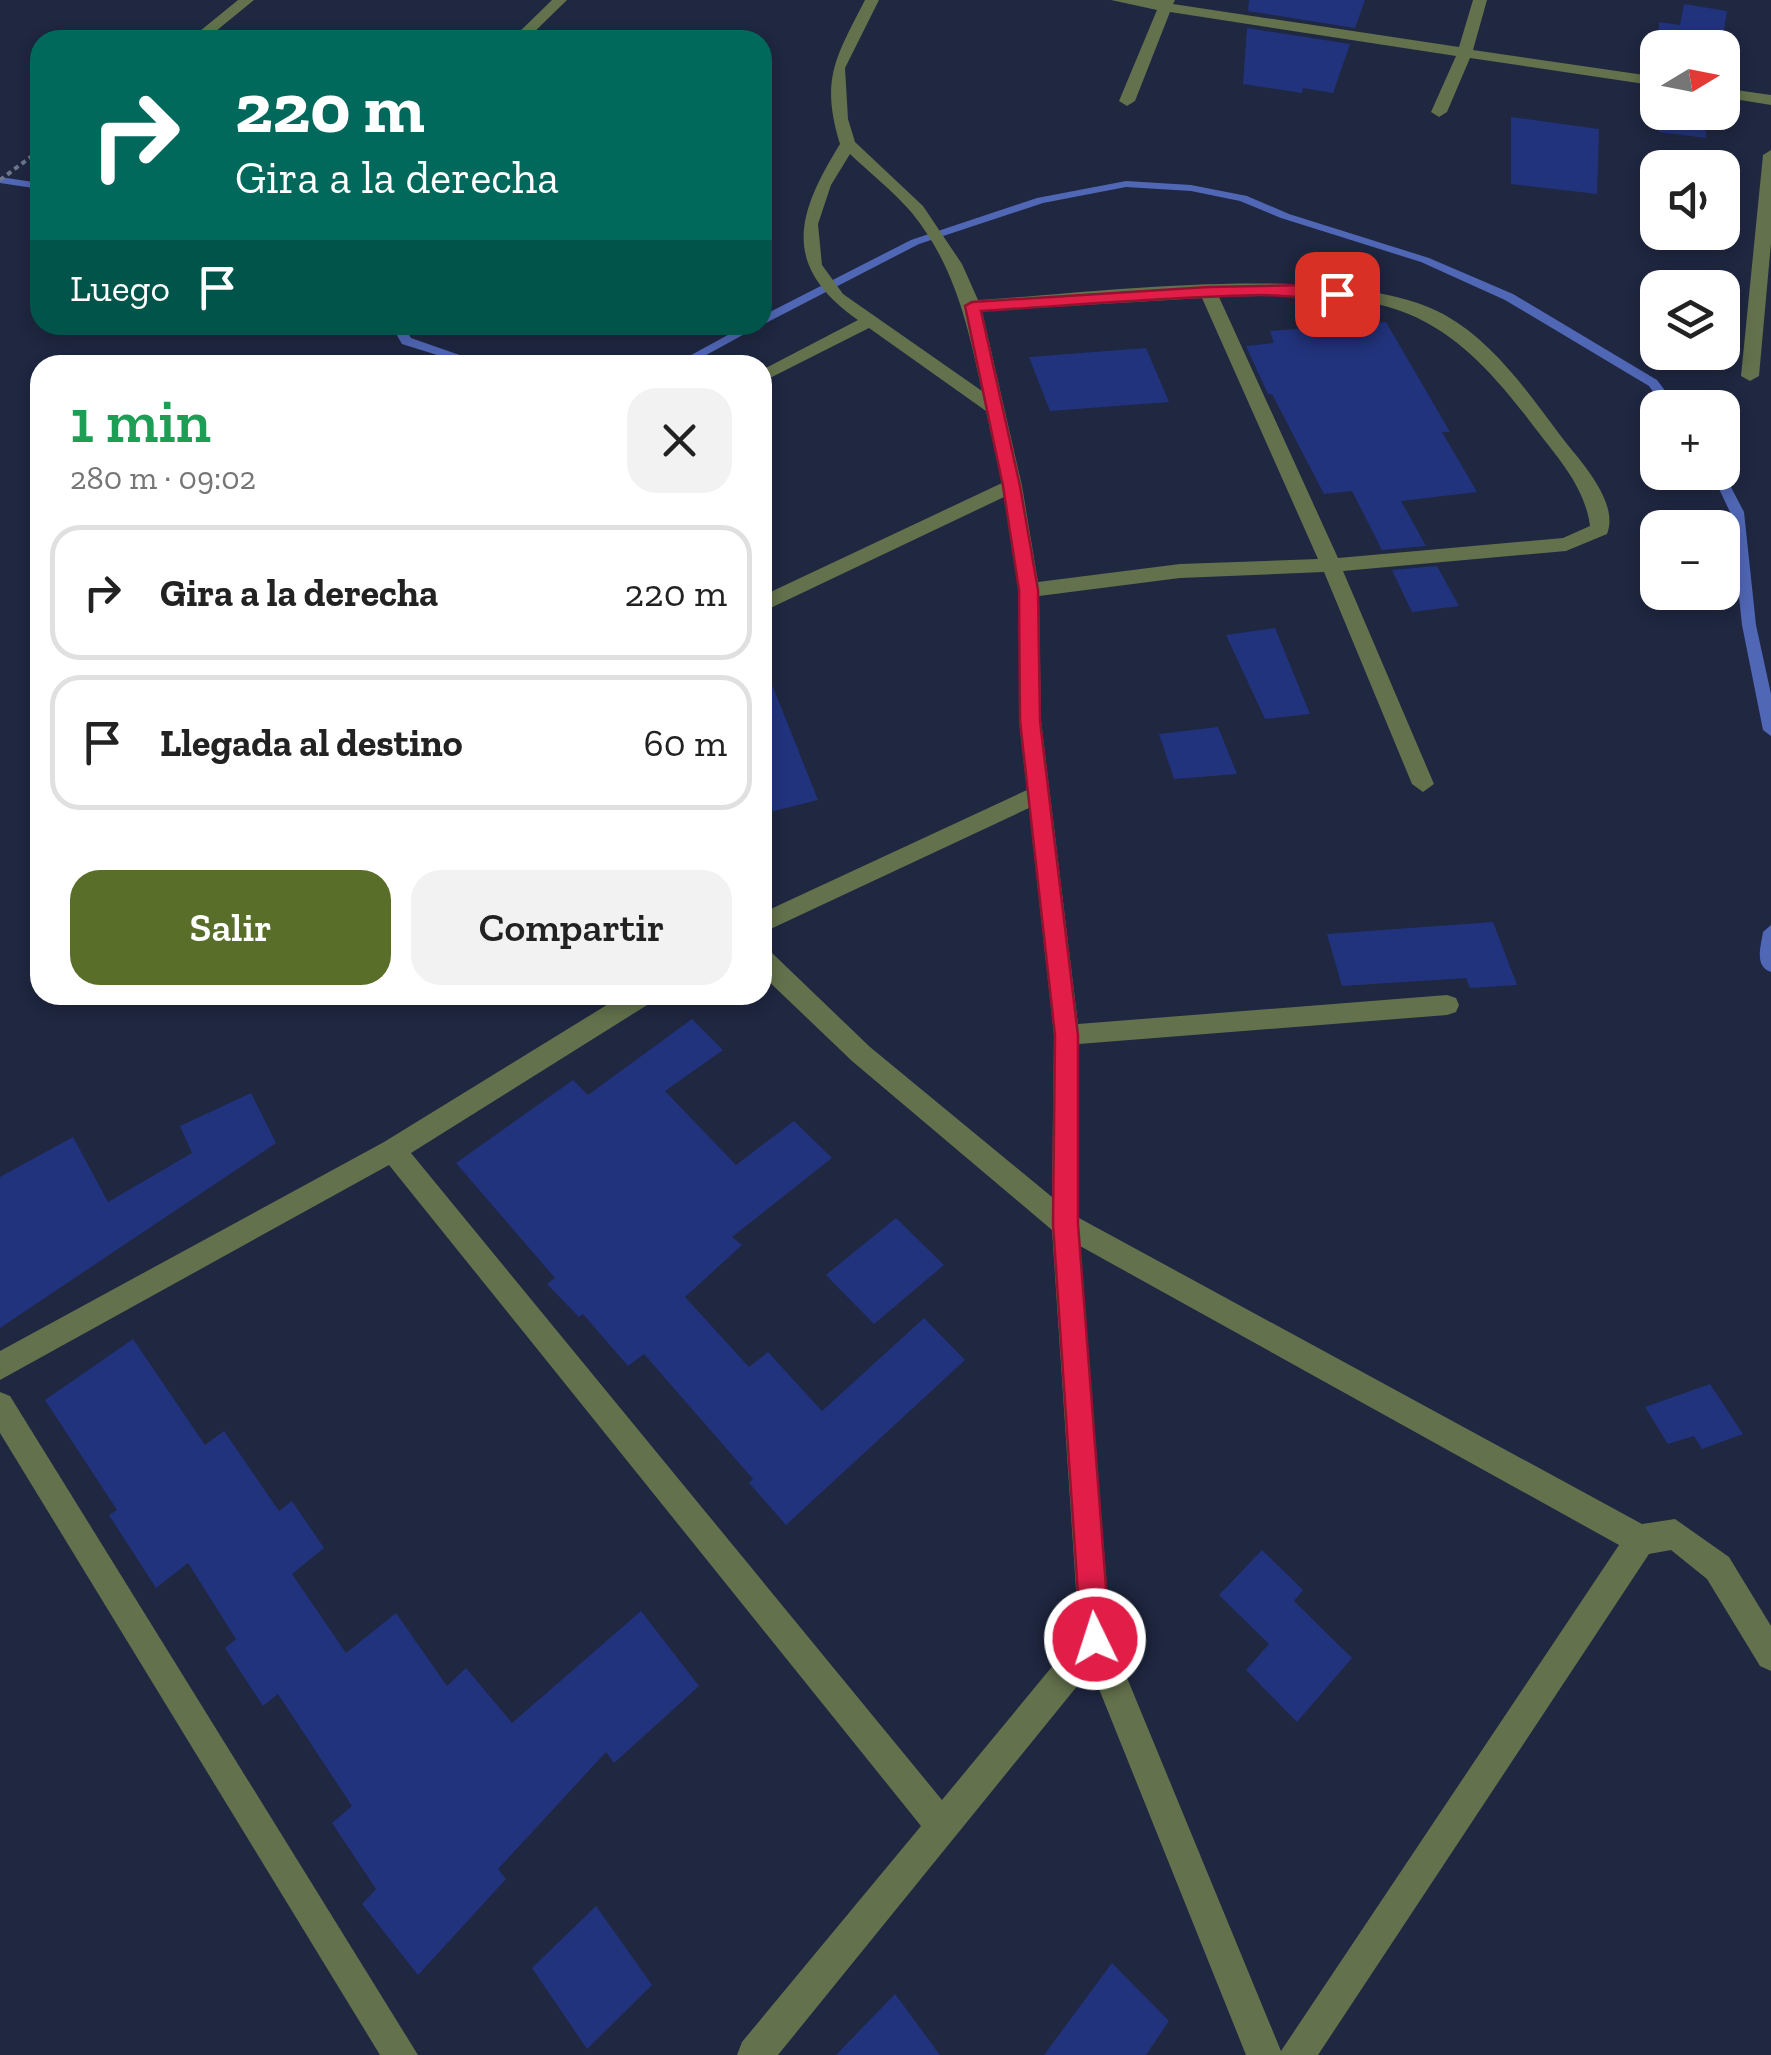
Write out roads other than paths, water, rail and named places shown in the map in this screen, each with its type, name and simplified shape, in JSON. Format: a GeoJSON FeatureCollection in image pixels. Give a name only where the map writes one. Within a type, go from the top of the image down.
{"type":"FeatureCollection","features":[{"type":"Feature","properties":{"kind":"street"},"geometry":{"type":"LineString","coordinates":[[209,30],[247,0]]}},
{"type":"Feature","properties":{"kind":"street"},"geometry":{"type":"LineString","coordinates":[[528,30],[560,0]]}},
{"type":"Feature","properties":{"kind":"street"},"geometry":{"type":"LineString","coordinates":[[872,0],[838,68],[840,119],[848,144],[916,210],[954,264],[972,306],[1012,486],[1028,590],[1030,721],[1067,1035],[1065,1224],[1095,1639],[1264,2055]]}},
{"type":"Feature","properties":{"kind":"street"},"geometry":{"type":"LineString","coordinates":[[1118,0],[1166,4],[1640,79]]}},
{"type":"Feature","properties":{"kind":"street"},"geometry":{"type":"LineString","coordinates":[[1438,112],[1465,53],[1480,0]]}},
{"type":"Feature","properties":{"kind":"street"},"geometry":{"type":"LineString","coordinates":[[1127,100],[1166,4]]}},
{"type":"Feature","properties":{"kind":"street"},"geometry":{"type":"LineString","coordinates":[[1740,95],[1771,100]]}},
{"type":"Feature","properties":{"kind":"street"},"geometry":{"type":"LineString","coordinates":[[848,144],[823,186],[810,224],[814,265],[837,298],[995,409]]}},
{"type":"Feature","properties":{"kind":"street"},"geometry":{"type":"LineString","coordinates":[[1750,376],[1771,155]]}},
{"type":"Feature","properties":{"kind":"street"},"geometry":{"type":"LineString","coordinates":[[972,306],[1308,290],[1394,302],[1440,319],[1518,390],[1599,502],[1600,529],[1566,544],[1330,566],[1180,571],[1028,590]]}},
{"type":"Feature","properties":{"kind":"street"},"geometry":{"type":"LineString","coordinates":[[1208,292],[1423,784]]}},
{"type":"Feature","properties":{"kind":"street"},"geometry":{"type":"LineString","coordinates":[[772,372],[868,322]]}},
{"type":"Feature","properties":{"kind":"street"},"geometry":{"type":"LineString","coordinates":[[772,601],[1012,486]]}},
{"type":"Feature","properties":{"kind":"street"},"geometry":{"type":"LineString","coordinates":[[772,919],[1041,793]]}},
{"type":"Feature","properties":{"kind":"street"},"geometry":{"type":"LineString","coordinates":[[772,969],[861,1054],[1065,1224],[1640,1540],[1675,1534],[1718,1568],[1771,1654]]}},
{"type":"Feature","properties":{"kind":"street"},"geometry":{"type":"LineString","coordinates":[[0,1366],[394,1150],[627,1005]]}},
{"type":"Feature","properties":{"kind":"street"},"geometry":{"type":"LineString","coordinates":[[1067,1035],[1447,1005]]}},
{"type":"Feature","properties":{"kind":"street"},"geometry":{"type":"LineString","coordinates":[[394,1150],[942,1826]]}},
{"type":"Feature","properties":{"kind":"street"},"geometry":{"type":"LineString","coordinates":[[0,1406],[400,2055]]}},
{"type":"Feature","properties":{"kind":"street"},"geometry":{"type":"LineString","coordinates":[[1297,2055],[1640,1540]]}},
{"type":"Feature","properties":{"kind":"street"},"geometry":{"type":"LineString","coordinates":[[755,2055],[1095,1639]]}},
{"type":"Feature","properties":{"kind":"waterway"},"geometry":{"type":"LineString","coordinates":[[0,180],[30,184]]}},
{"type":"Feature","properties":{"kind":"waterway"},"geometry":{"type":"LineString","coordinates":[[772,316],[915,242],[1041,200],[1126,184],[1191,188],[1243,198],[1285,216],[1425,260],[1509,297],[1653,383],[1658,390]]}},
{"type":"Feature","properties":{"kind":"waterway"},"geometry":{"type":"LineString","coordinates":[[403,335],[406,341],[450,355]]}},
{"type":"Feature","properties":{"kind":"waterway"},"geometry":{"type":"LineString","coordinates":[[698,355],[736,335]]}},
{"type":"Feature","properties":{"kind":"waterway"},"geometry":{"type":"LineString","coordinates":[[1726,490],[1737,512],[1749,625],[1771,730]]}},
{"type":"Feature","properties":{"kind":"waterway"},"geometry":{"type":"LineString","coordinates":[[1771,932],[1771,965]]}}]}
